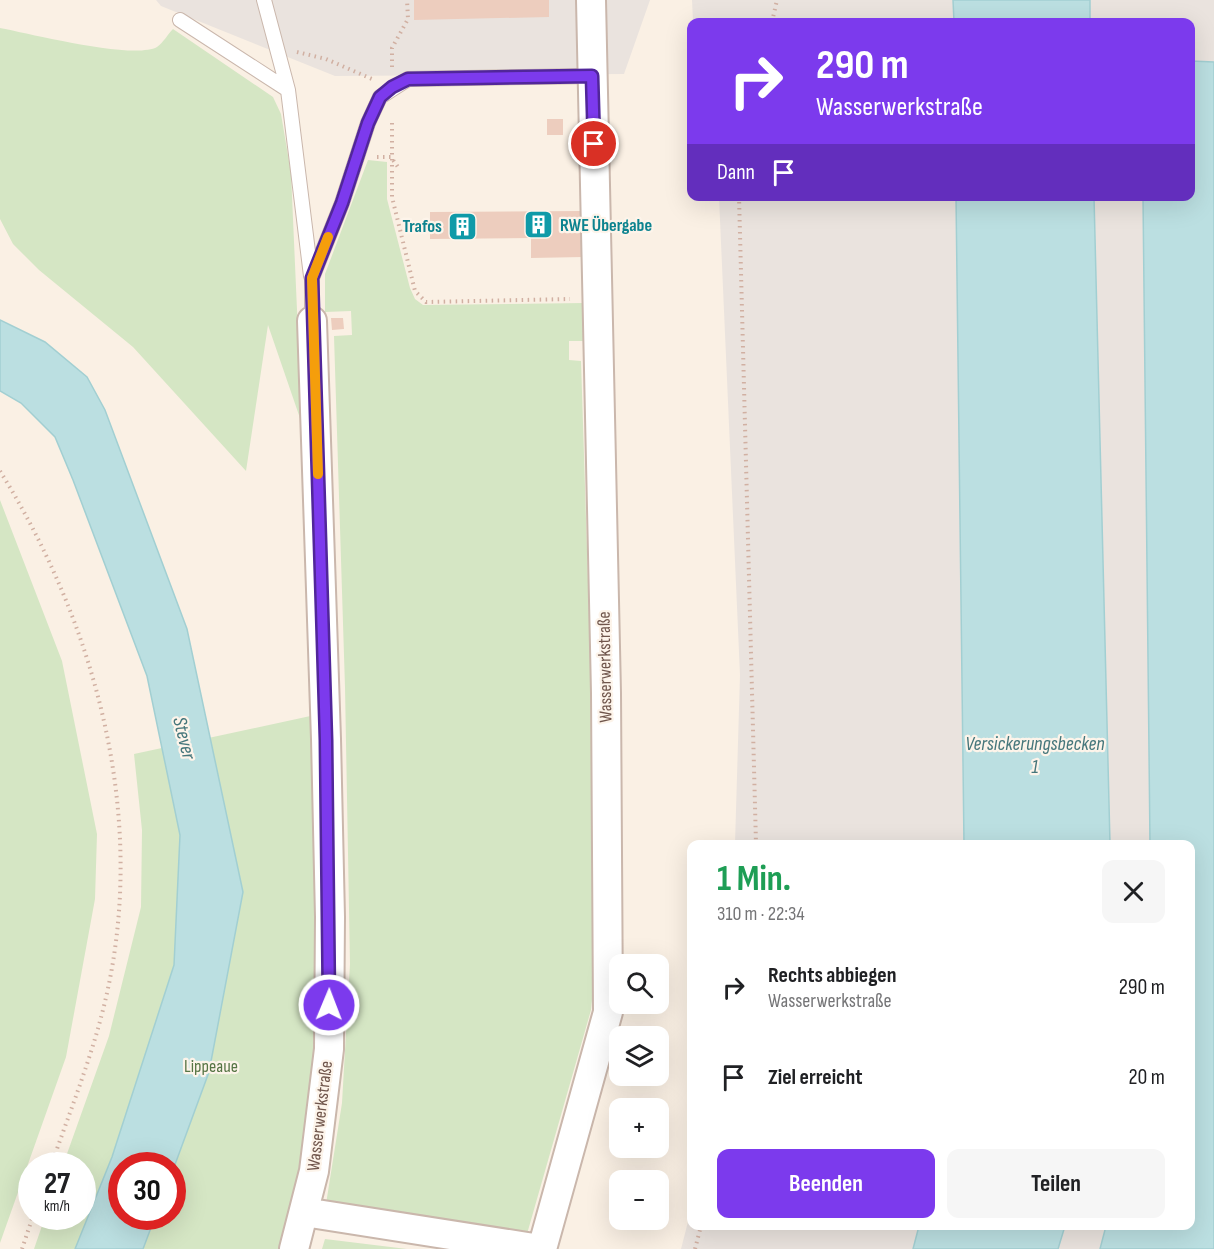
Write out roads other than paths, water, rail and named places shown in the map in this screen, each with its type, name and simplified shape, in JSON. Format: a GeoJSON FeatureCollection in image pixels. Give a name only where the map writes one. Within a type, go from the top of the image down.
{"type":"FeatureCollection","features":[{"type":"Feature","properties":{"kind":"street","name":"Wasserwerkstraße"},"geometry":{"type":"LineString","coordinates":[[304,1212],[541,1249],[608,1012],[606,681],[591,0]]}},
{"type":"Feature","properties":{"kind":"street","name":"Wasserwerkstraße"},"geometry":{"type":"LineString","coordinates":[[294,1249],[314,1171],[326,1089],[330,983],[325,716],[312,321]]}},
{"type":"Feature","properties":{"kind":"lane"},"geometry":{"type":"LineString","coordinates":[[264,0],[288,90],[312,278]]}},
{"type":"Feature","properties":{"kind":"lane"},"geometry":{"type":"LineString","coordinates":[[180,20],[288,90]]}},
{"type":"Feature","properties":{"kind":"lane","name":"Wasserwerkstraße"},"geometry":{"type":"LineString","coordinates":[[312,321],[312,278],[359,156],[368,123],[380,97],[392,87],[408,79],[592,76]]}},
{"type":"Feature","properties":{"kind":"water"},"geometry":{"type":"Polygon","coordinates":[[[953,0],[1090,0],[1090,18],[954,18],[953,0]]]}},
{"type":"Feature","properties":{"kind":"water"},"geometry":{"type":"Polygon","coordinates":[[[1195,61],[1214,62],[1214,1249],[1100,1249],[1105,1230],[1195,1230],[1195,840],[1150,840],[1143,201],[1195,201],[1195,61]]]}},
{"type":"Feature","properties":{"kind":"water","name":"Versickerungsbecken 1"},"geometry":{"type":"Polygon","coordinates":[[[956,201],[1094,201],[1110,840],[964,840],[956,201]]]}},
{"type":"Feature","properties":{"kind":"water","name":"Stever"},"geometry":{"type":"Polygon","coordinates":[[[0,320],[45,342],[87,377],[105,410],[187,629],[243,892],[209,1072],[180,1152],[114,1152],[174,965],[180,835],[147,676],[55,437],[21,403],[0,391],[0,320]]]}},
{"type":"Feature","properties":{"kind":"water"},"geometry":{"type":"Polygon","coordinates":[[[108,1167],[108,1230],[150,1230],[143,1249],[75,1249],[83,1230],[96,1230],[96,1197],[108,1167]]]}},
{"type":"Feature","properties":{"kind":"water"},"geometry":{"type":"Polygon","coordinates":[[[918,1230],[1064,1230],[1058,1249],[913,1249],[918,1230]]]}},
{"type":"Feature","properties":{"kind":"place","name":"RWE Übergabe"},"geometry":{"type":"Point","coordinates":[539,225]}},
{"type":"Feature","properties":{"kind":"place","name":"Trafos"},"geometry":{"type":"Point","coordinates":[463,226]}},
{"type":"Feature","properties":{"kind":"park label","name":"Lippeaue"},"geometry":{"type":"Point","coordinates":[211,1066]}}]}
